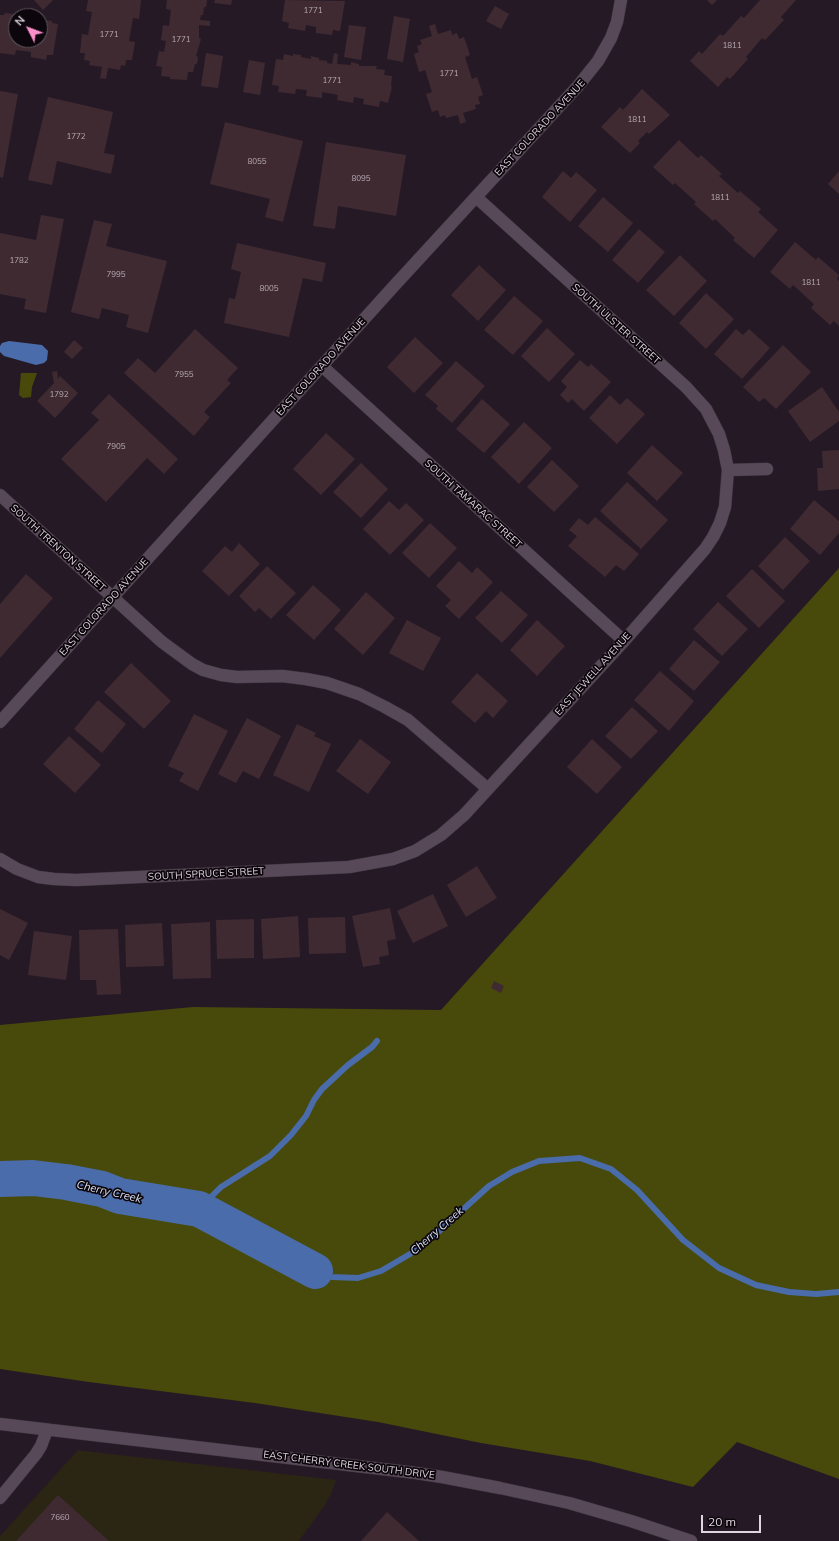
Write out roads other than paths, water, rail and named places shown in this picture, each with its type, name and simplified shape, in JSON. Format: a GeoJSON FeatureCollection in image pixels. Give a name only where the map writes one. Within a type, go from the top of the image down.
{"type":"FeatureCollection","features":[{"type":"Feature","properties":{"kind":"street","name":"EAST COLORADO AVENUE"},"geometry":{"type":"LineString","coordinates":[[0,722],[578,86],[593,68],[611,38],[618,22],[621,0]]}},
{"type":"Feature","properties":{"kind":"street","name":"SOUTH ULSTER STREET"},"geometry":{"type":"LineString","coordinates":[[476,197],[696,398],[713,421],[719,434],[728,470]]}},
{"type":"Feature","properties":{"kind":"street","name":"SOUTH TAMARAC STREET"},"geometry":{"type":"LineString","coordinates":[[322,366],[624,641]]}},
{"type":"Feature","properties":{"kind":"street"},"geometry":{"type":"LineString","coordinates":[[728,470],[768,468]]}},
{"type":"Feature","properties":{"kind":"street","name":"EAST JEWELL AVENUE"},"geometry":{"type":"LineString","coordinates":[[415,851],[453,825],[488,789],[693,564],[713,537],[720,523],[725,507],[728,470]]}},
{"type":"Feature","properties":{"kind":"street","name":"SOUTH TRENTON STREET"},"geometry":{"type":"LineString","coordinates":[[0,495],[173,651],[202,670],[237,677],[282,676],[312,680],[342,688],[373,700],[413,724],[488,789]]}},
{"type":"Feature","properties":{"kind":"street","name":"SOUTH SPRUCE STREET"},"geometry":{"type":"LineString","coordinates":[[0,859],[17,869],[38,877],[76,880],[349,867],[393,859],[415,851]]}},
{"type":"Feature","properties":{"kind":"street","name":"EAST CHERRY CREEK SOUTH DRIVE"},"geometry":{"type":"LineString","coordinates":[[0,1424],[442,1477],[500,1488],[574,1505],[631,1521],[691,1541]]}},
{"type":"Feature","properties":{"kind":"street"},"geometry":{"type":"LineString","coordinates":[[0,1498],[36,1454],[41,1446],[47,1430]]}},
{"type":"Feature","properties":{"kind":"water"},"geometry":{"type":"Polygon","coordinates":[[[9,341],[42,345],[48,351],[47,360],[44,363],[36,365],[4,356],[0,352],[0,346],[2,343],[9,341]]]}},
{"type":"Feature","properties":{"kind":"waterway"},"geometry":{"type":"LineString","coordinates":[[199,1209],[221,1187],[270,1156],[291,1135],[306,1116],[314,1100],[322,1089],[348,1065],[372,1047],[377,1041]]}},
{"type":"Feature","properties":{"kind":"waterway","name":"Cherry Creek"},"geometry":{"type":"LineString","coordinates":[[315,1271],[332,1277],[358,1278],[381,1271],[410,1254],[437,1233],[489,1186],[512,1172],[539,1161],[580,1158],[611,1169],[637,1190],[683,1240],[719,1268],[756,1285],[789,1292],[816,1294],[839,1292]]}},
{"type":"Feature","properties":{"kind":"waterway","name":"Cherry Creek"},"geometry":{"type":"LineString","coordinates":[[0,1179],[33,1178],[66,1182],[102,1189],[120,1196],[199,1209],[315,1271]]}}]}
